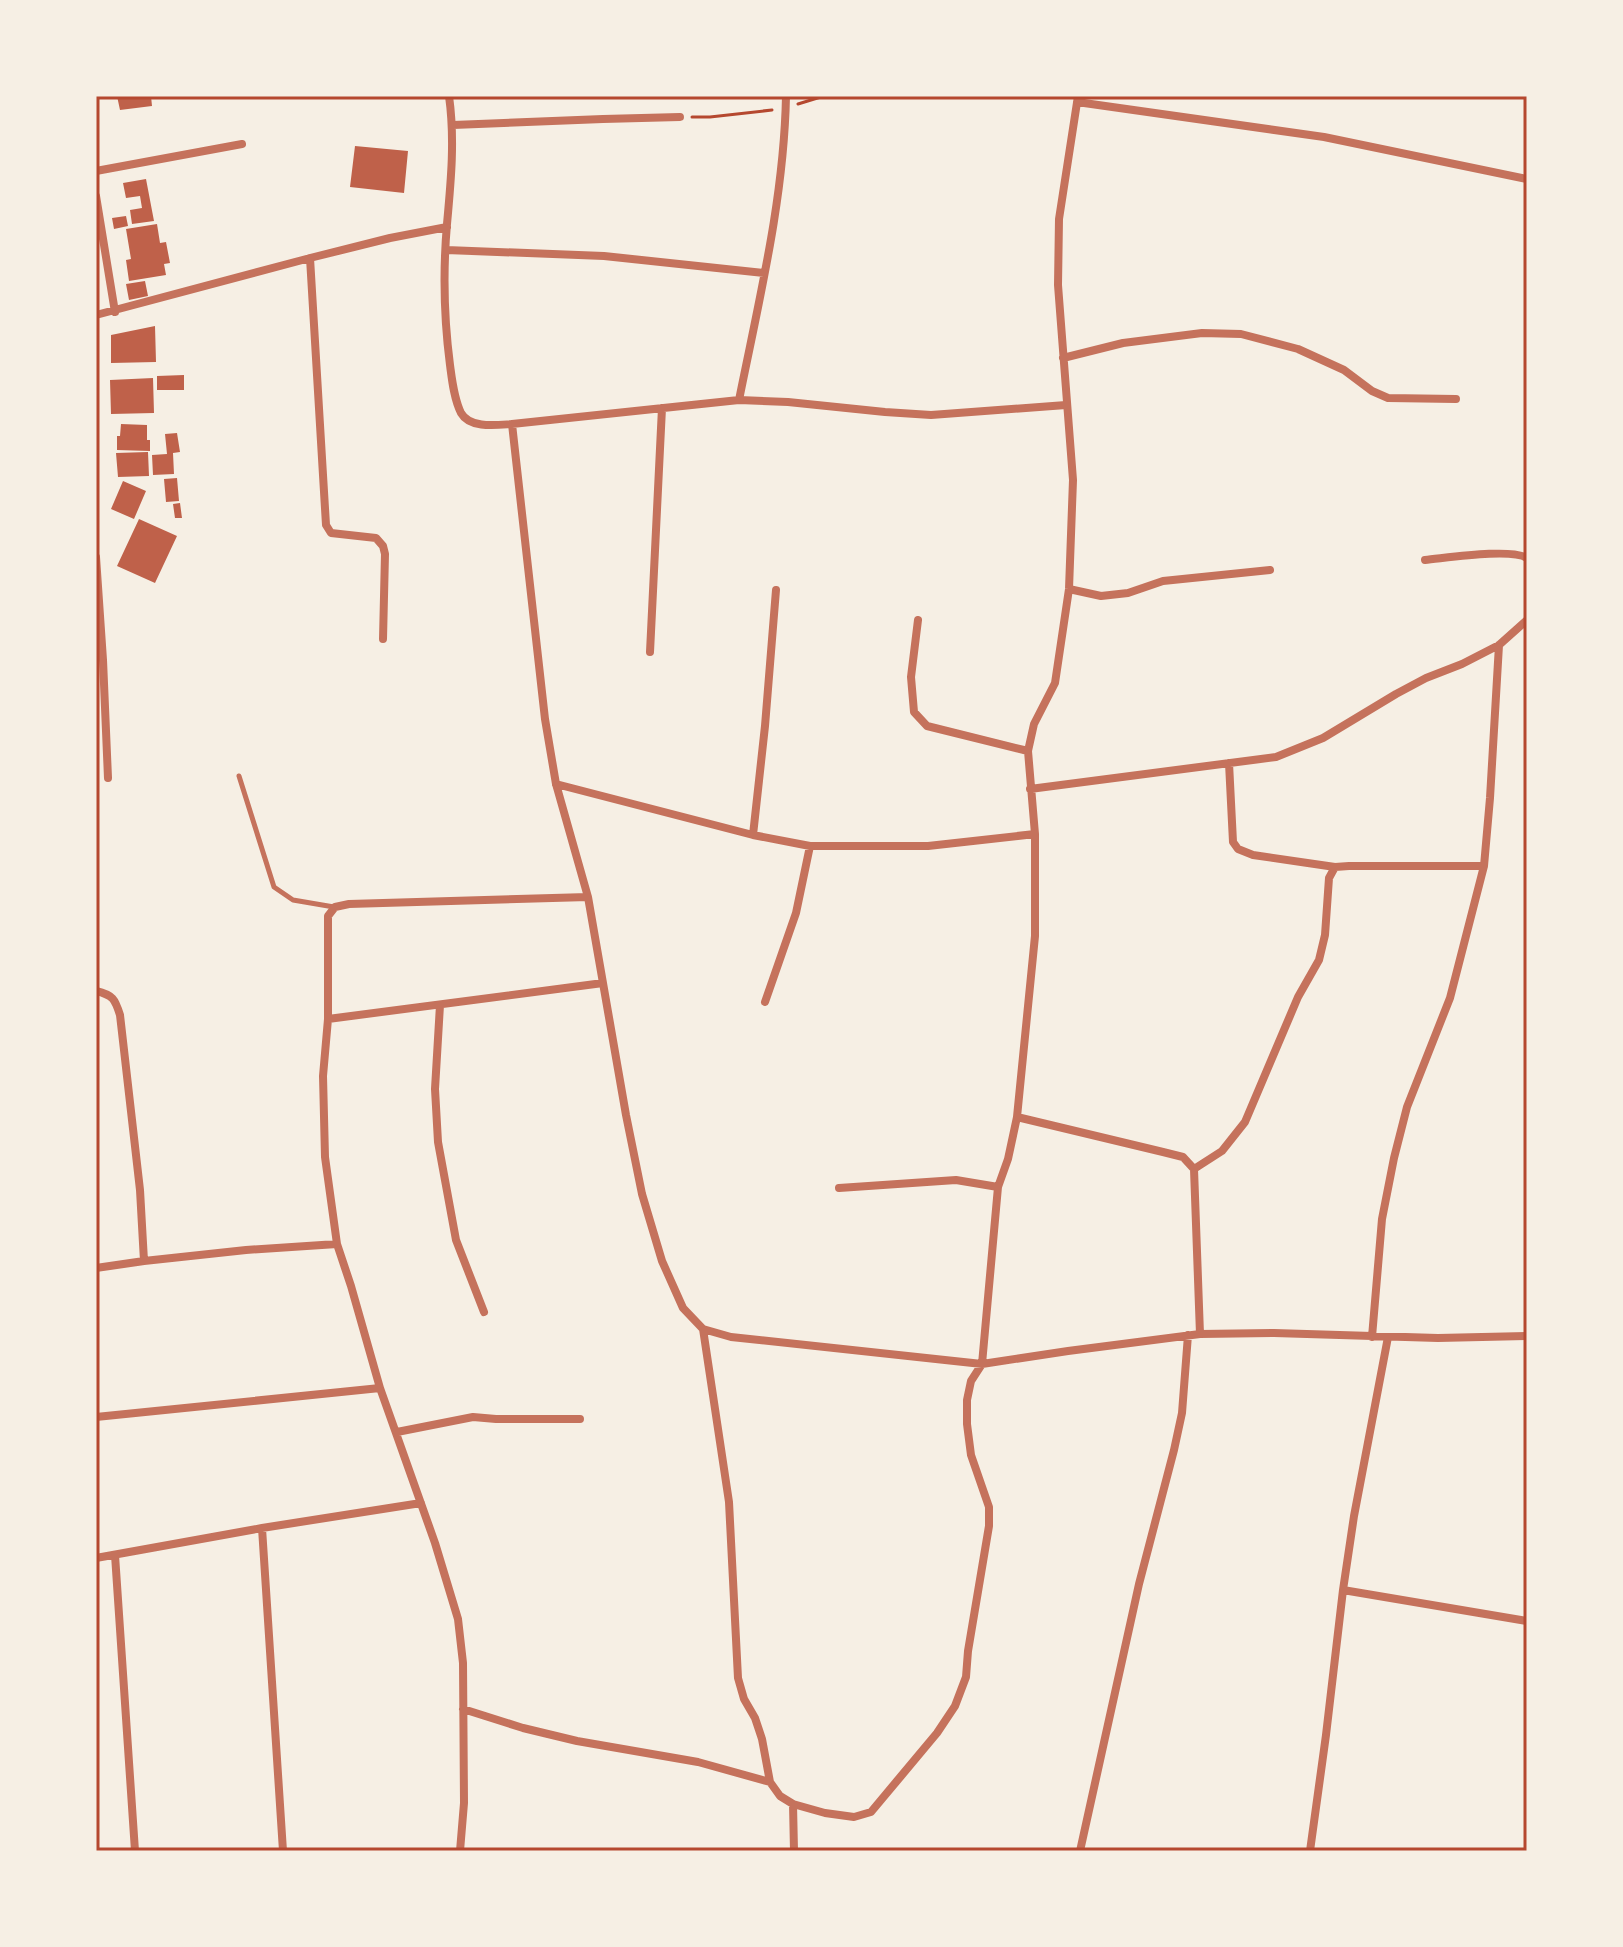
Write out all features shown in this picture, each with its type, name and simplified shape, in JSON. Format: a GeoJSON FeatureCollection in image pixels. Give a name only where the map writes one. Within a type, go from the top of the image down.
{"type":"FeatureCollection","features":[{"type":"Feature","properties":{"kind":"street"},"geometry":{"type":"LineString","coordinates":[[449,96],[453,125],[446,250],[448,349],[453,385],[462,415],[472,422],[512,424],[739,400],[931,415],[1066,405]]}},
{"type":"Feature","properties":{"kind":"street"},"geometry":{"type":"LineString","coordinates":[[739,400],[779,186],[786,96]]}},
{"type":"Feature","properties":{"kind":"street"},"geometry":{"type":"LineString","coordinates":[[703,1329],[729,1502],[738,1678],[762,1739],[770,1782],[780,1796],[793,1804],[854,1817],[871,1812],[937,1733],[955,1706],[966,1677],[989,1526],[989,1507],[971,1455],[967,1400],[971,1381],[982,1364],[998,1187],[1017,1117],[1035,936],[1035,834],[1028,751],[1034,724],[1055,683],[1069,589],[1073,480],[1058,285],[1059,219],[1078,99],[1324,137],[1527,179]]}},
{"type":"Feature","properties":{"kind":"street"},"geometry":{"type":"LineString","coordinates":[[453,125],[680,117]]}},
{"type":"Feature","properties":{"kind":"street"},"geometry":{"type":"LineString","coordinates":[[96,171],[242,144]]}},
{"type":"Feature","properties":{"kind":"street"},"geometry":{"type":"LineString","coordinates":[[96,196],[115,312]]}},
{"type":"Feature","properties":{"kind":"street"},"geometry":{"type":"LineString","coordinates":[[96,315],[310,258],[447,227]]}},
{"type":"Feature","properties":{"kind":"street"},"geometry":{"type":"LineString","coordinates":[[446,250],[604,256],[764,273]]}},
{"type":"Feature","properties":{"kind":"street"},"geometry":{"type":"LineString","coordinates":[[310,258],[326,525],[331,533],[376,538],[383,546],[383,639]]}},
{"type":"Feature","properties":{"kind":"street"},"geometry":{"type":"LineString","coordinates":[[1063,358],[1123,343],[1202,333],[1241,334],[1298,349],[1344,370],[1372,391],[1388,398],[1456,399]]}},
{"type":"Feature","properties":{"kind":"street"},"geometry":{"type":"LineString","coordinates":[[650,652],[662,408]]}},
{"type":"Feature","properties":{"kind":"street"},"geometry":{"type":"LineString","coordinates":[[512,424],[545,719],[556,784],[588,897],[642,1194],[662,1261],[683,1308],[703,1329],[747,1339],[982,1364],[1200,1334],[1438,1338],[1527,1336]]}},
{"type":"Feature","properties":{"kind":"street"},"geometry":{"type":"LineString","coordinates":[[1425,560],[1500,554],[1520,554],[1527,558]]}},
{"type":"Feature","properties":{"kind":"street"},"geometry":{"type":"LineString","coordinates":[[96,557],[108,778]]}},
{"type":"Feature","properties":{"kind":"street"},"geometry":{"type":"LineString","coordinates":[[1069,589],[1101,596],[1128,593],[1163,581],[1270,570]]}},
{"type":"Feature","properties":{"kind":"street"},"geometry":{"type":"LineString","coordinates":[[753,835],[776,590]]}},
{"type":"Feature","properties":{"kind":"street"},"geometry":{"type":"LineString","coordinates":[[918,620],[911,677],[914,712],[927,726],[1028,751]]}},
{"type":"Feature","properties":{"kind":"street"},"geometry":{"type":"LineString","coordinates":[[1030,789],[1276,757],[1323,738],[1426,678],[1499,645],[1527,620]]}},
{"type":"Feature","properties":{"kind":"street"},"geometry":{"type":"LineString","coordinates":[[1372,1337],[1382,1219],[1394,1158],[1407,1107],[1450,998],[1484,866],[1499,645]]}},
{"type":"Feature","properties":{"kind":"street"},"geometry":{"type":"LineString","coordinates":[[1229,763],[1233,842],[1238,849],[1253,855],[1335,867],[1484,866]]}},
{"type":"Feature","properties":{"kind":"street"},"geometry":{"type":"LineString","coordinates":[[556,784],[753,835],[810,846],[928,846],[1035,834]]}},
{"type":"Feature","properties":{"kind":"street"},"geometry":{"type":"LineString","coordinates":[[765,1002],[796,913],[810,846]]}},
{"type":"Feature","properties":{"kind":"street"},"geometry":{"type":"LineString","coordinates":[[1194,1169],[1222,1151],[1245,1122],[1298,997],[1319,960],[1325,935],[1329,878],[1335,867]]}},
{"type":"Feature","properties":{"kind":"street"},"geometry":{"type":"LineString","coordinates":[[460,1851],[464,1803],[463,1663],[458,1619],[380,1388],[337,1244],[325,1157],[323,1076],[328,1019],[328,916],[335,907],[349,904],[588,897]]}},
{"type":"Feature","properties":{"kind":"street"},"geometry":{"type":"LineString","coordinates":[[328,1019],[603,983]]}},
{"type":"Feature","properties":{"kind":"street"},"geometry":{"type":"LineString","coordinates":[[96,991],[115,1000],[120,1015],[140,1190],[144,1261]]}},
{"type":"Feature","properties":{"kind":"street"},"geometry":{"type":"LineString","coordinates":[[440,1005],[435,1089],[438,1142],[456,1240],[484,1312]]}},
{"type":"Feature","properties":{"kind":"street"},"geometry":{"type":"LineString","coordinates":[[1017,1117],[1183,1157],[1194,1169],[1200,1334]]}},
{"type":"Feature","properties":{"kind":"street"},"geometry":{"type":"LineString","coordinates":[[839,1188],[956,1180],[998,1187]]}},
{"type":"Feature","properties":{"kind":"street"},"geometry":{"type":"LineString","coordinates":[[96,1268],[246,1250],[337,1244]]}},
{"type":"Feature","properties":{"kind":"street"},"geometry":{"type":"LineString","coordinates":[[1080,1851],[1139,1584],[1182,1413],[1188,1335]]}},
{"type":"Feature","properties":{"kind":"street"},"geometry":{"type":"LineString","coordinates":[[1310,1851],[1354,1516],[1388,1337]]}},
{"type":"Feature","properties":{"kind":"street"},"geometry":{"type":"LineString","coordinates":[[96,1417],[380,1388]]}},
{"type":"Feature","properties":{"kind":"street"},"geometry":{"type":"LineString","coordinates":[[397,1432],[473,1417],[580,1419]]}},
{"type":"Feature","properties":{"kind":"street"},"geometry":{"type":"LineString","coordinates":[[96,1558],[421,1503]]}},
{"type":"Feature","properties":{"kind":"street"},"geometry":{"type":"LineString","coordinates":[[262,1528],[283,1851]]}},
{"type":"Feature","properties":{"kind":"street"},"geometry":{"type":"LineString","coordinates":[[115,1555],[135,1851]]}},
{"type":"Feature","properties":{"kind":"street"},"geometry":{"type":"LineString","coordinates":[[1343,1590],[1527,1621]]}},
{"type":"Feature","properties":{"kind":"street"},"geometry":{"type":"LineString","coordinates":[[463,1709],[523,1728],[685,1760],[770,1782]]}},
{"type":"Feature","properties":{"kind":"street"},"geometry":{"type":"LineString","coordinates":[[793,1804],[794,1851]]}},
{"type":"Feature","properties":{"kind":"lane"},"geometry":{"type":"LineString","coordinates":[[239,776],[274,887],[293,900],[335,907]]}},
{"type":"Feature","properties":{"kind":"path"},"geometry":{"type":"LineString","coordinates":[[680,117],[710,117],[785,108],[824,96]]}},
{"type":"Feature","properties":{"kind":"building"},"geometry":{"type":"Polygon","coordinates":[[[117,96],[151,96],[152,106],[120,110],[117,96]]]}},
{"type":"Feature","properties":{"kind":"building"},"geometry":{"type":"Polygon","coordinates":[[[355,146],[408,151],[404,193],[350,187],[355,146]]]}},
{"type":"Feature","properties":{"kind":"building"},"geometry":{"type":"Polygon","coordinates":[[[146,179],[154,221],[132,224],[130,210],[142,208],[140,196],[126,198],[123,183],[146,179]]]}},
{"type":"Feature","properties":{"kind":"building"},"geometry":{"type":"Polygon","coordinates":[[[126,216],[128,226],[114,229],[112,218],[126,216]]]}},
{"type":"Feature","properties":{"kind":"building"},"geometry":{"type":"Polygon","coordinates":[[[157,224],[160,243],[166,242],[170,263],[164,264],[166,275],[129,281],[126,260],[131,259],[126,229],[157,224]]]}},
{"type":"Feature","properties":{"kind":"building"},"geometry":{"type":"Polygon","coordinates":[[[145,281],[148,296],[129,300],[126,284],[145,281]]]}},
{"type":"Feature","properties":{"kind":"building"},"geometry":{"type":"Polygon","coordinates":[[[155,326],[156,362],[111,363],[111,335],[155,326]]]}},
{"type":"Feature","properties":{"kind":"building"},"geometry":{"type":"Polygon","coordinates":[[[184,375],[184,390],[157,390],[157,376],[184,375]]]}},
{"type":"Feature","properties":{"kind":"building"},"geometry":{"type":"Polygon","coordinates":[[[153,378],[154,413],[111,414],[110,380],[153,378]]]}},
{"type":"Feature","properties":{"kind":"building"},"geometry":{"type":"Polygon","coordinates":[[[121,424],[147,425],[150,451],[117,450],[121,424]]]}},
{"type":"Feature","properties":{"kind":"building"},"geometry":{"type":"Polygon","coordinates":[[[177,433],[180,452],[173,453],[174,474],[153,475],[152,455],[167,454],[165,434],[177,433]]]}},
{"type":"Feature","properties":{"kind":"building"},"geometry":{"type":"Polygon","coordinates":[[[148,452],[149,476],[118,477],[116,453],[148,452]]]}},
{"type":"Feature","properties":{"kind":"building"},"geometry":{"type":"Polygon","coordinates":[[[177,478],[179,501],[166,502],[164,479],[177,478]]]}},
{"type":"Feature","properties":{"kind":"building"},"geometry":{"type":"Polygon","coordinates":[[[123,481],[146,491],[134,519],[111,509],[123,481]]]}},
{"type":"Feature","properties":{"kind":"building"},"geometry":{"type":"Polygon","coordinates":[[[180,503],[182,518],[175,518],[173,504],[180,503]]]}},
{"type":"Feature","properties":{"kind":"building"},"geometry":{"type":"Polygon","coordinates":[[[139,519],[177,536],[155,583],[117,566],[139,519]]]}}]}
